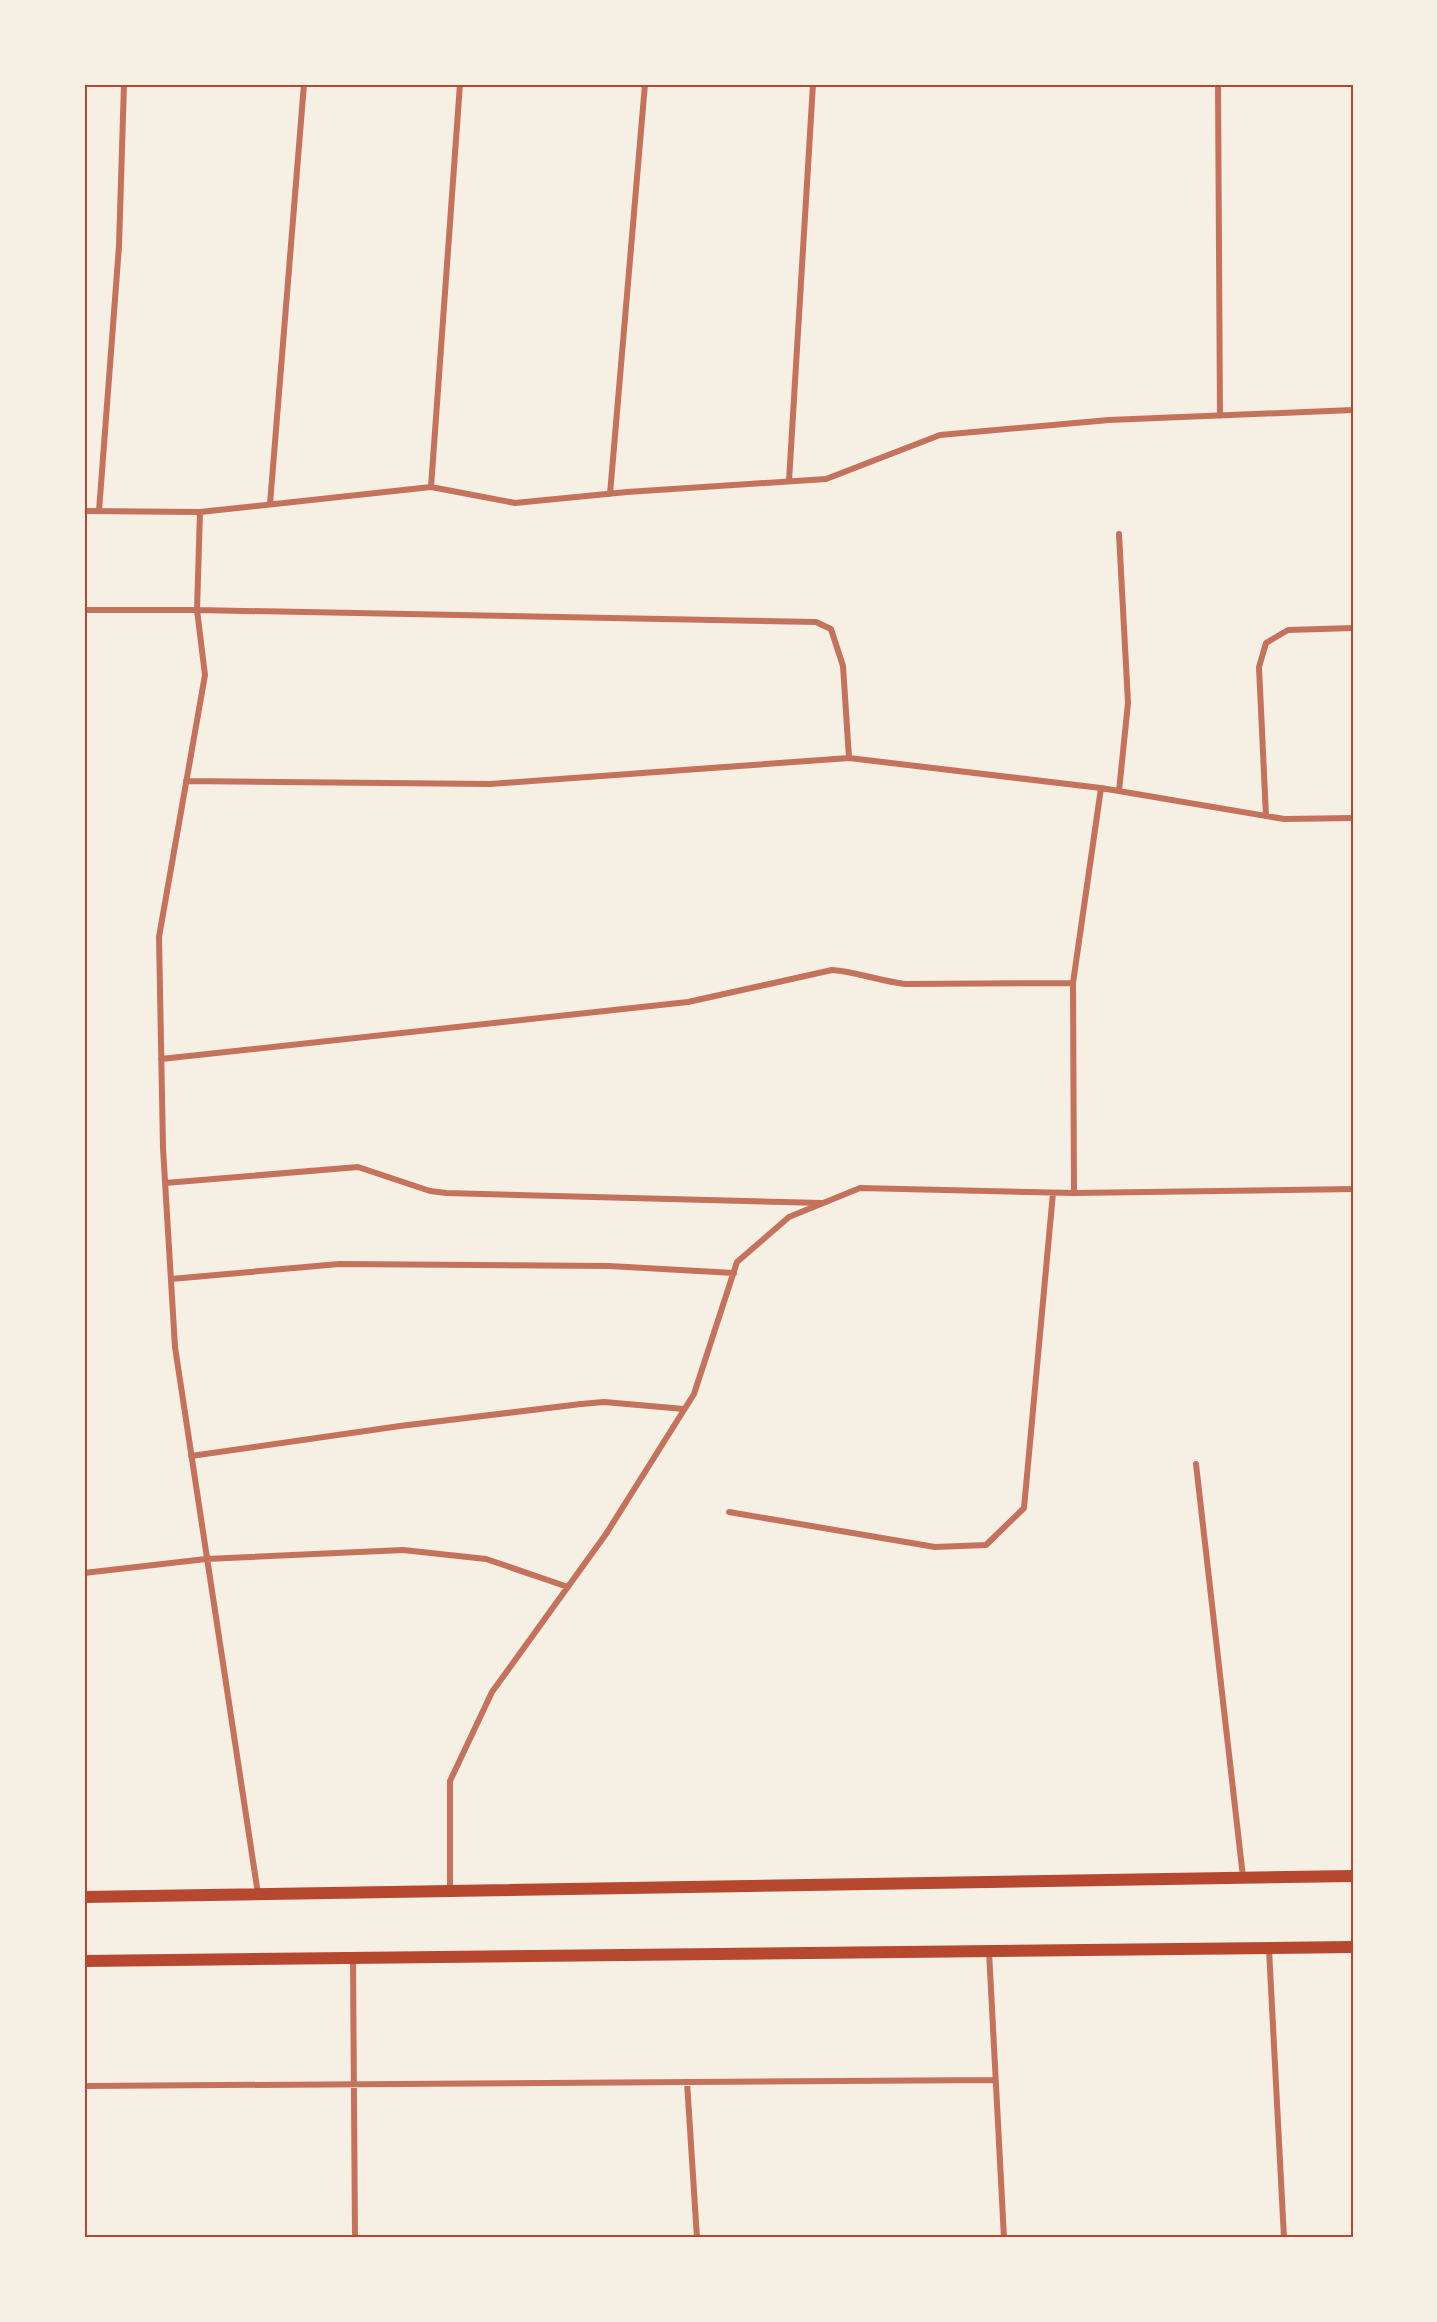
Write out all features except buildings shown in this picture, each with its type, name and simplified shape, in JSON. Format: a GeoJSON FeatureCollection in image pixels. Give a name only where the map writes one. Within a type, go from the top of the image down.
{"type":"FeatureCollection","features":[{"type":"Feature","properties":{"kind":"main road"},"geometry":{"type":"LineString","coordinates":[[84,1897],[1353,1876]]}},
{"type":"Feature","properties":{"kind":"main road"},"geometry":{"type":"LineString","coordinates":[[84,1961],[1353,1947]]}},
{"type":"Feature","properties":{"kind":"street"},"geometry":{"type":"LineString","coordinates":[[99,512],[120,246],[124,84]]}},
{"type":"Feature","properties":{"kind":"street"},"geometry":{"type":"LineString","coordinates":[[270,504],[304,84]]}},
{"type":"Feature","properties":{"kind":"street"},"geometry":{"type":"LineString","coordinates":[[431,487],[460,84]]}},
{"type":"Feature","properties":{"kind":"street"},"geometry":{"type":"LineString","coordinates":[[610,494],[645,84]]}},
{"type":"Feature","properties":{"kind":"street"},"geometry":{"type":"LineString","coordinates":[[789,482],[813,84]]}},
{"type":"Feature","properties":{"kind":"street"},"geometry":{"type":"LineString","coordinates":[[1218,84],[1220,416]]}},
{"type":"Feature","properties":{"kind":"street"},"geometry":{"type":"LineString","coordinates":[[84,511],[200,512],[431,487],[515,503],[789,482],[826,479],[939,435],[1109,420],[1353,410]]}},
{"type":"Feature","properties":{"kind":"street"},"geometry":{"type":"LineString","coordinates":[[200,512],[197,610],[205,675],[159,938],[165,1183],[174,1347],[258,1894]]}},
{"type":"Feature","properties":{"kind":"street"},"geometry":{"type":"LineString","coordinates":[[1119,534],[1128,703],[1119,791]]}},
{"type":"Feature","properties":{"kind":"street"},"geometry":{"type":"LineString","coordinates":[[84,610],[197,610],[816,622],[831,628],[843,666],[849,758]]}},
{"type":"Feature","properties":{"kind":"street"},"geometry":{"type":"LineString","coordinates":[[1266,816],[1259,667],[1266,643],[1288,630],[1353,628]]}},
{"type":"Feature","properties":{"kind":"street"},"geometry":{"type":"LineString","coordinates":[[186,780],[490,784],[849,758],[1101,788],[1284,819],[1353,818]]}},
{"type":"Feature","properties":{"kind":"street"},"geometry":{"type":"LineString","coordinates":[[1074,1193],[1073,983],[1101,788]]}},
{"type":"Feature","properties":{"kind":"street"},"geometry":{"type":"LineString","coordinates":[[161,1059],[688,1002],[832,970],[849,971],[886,982],[905,984],[1073,983]]}},
{"type":"Feature","properties":{"kind":"street"},"geometry":{"type":"LineString","coordinates":[[165,1183],[358,1167],[430,1191],[446,1193],[825,1203]]}},
{"type":"Feature","properties":{"kind":"street"},"geometry":{"type":"LineString","coordinates":[[450,1891],[450,1781],[492,1692],[606,1534],[694,1394],[737,1263],[789,1217],[860,1188],[1053,1193],[1353,1189]]}},
{"type":"Feature","properties":{"kind":"street"},"geometry":{"type":"LineString","coordinates":[[729,1512],[934,1547],[986,1545],[1024,1508],[1053,1193]]}},
{"type":"Feature","properties":{"kind":"street"},"geometry":{"type":"LineString","coordinates":[[171,1279],[339,1264],[609,1266],[734,1273]]}},
{"type":"Feature","properties":{"kind":"street"},"geometry":{"type":"LineString","coordinates":[[191,1456],[400,1426],[581,1404],[604,1402],[684,1409]]}},
{"type":"Feature","properties":{"kind":"street"},"geometry":{"type":"LineString","coordinates":[[1196,1464],[1243,1878]]}},
{"type":"Feature","properties":{"kind":"street"},"geometry":{"type":"LineString","coordinates":[[84,1573],[206,1559],[403,1550],[486,1559],[568,1587]]}},
{"type":"Feature","properties":{"kind":"street"},"geometry":{"type":"LineString","coordinates":[[1269,1949],[1284,2238]]}},
{"type":"Feature","properties":{"kind":"street"},"geometry":{"type":"LineString","coordinates":[[988,1952],[1004,2238]]}},
{"type":"Feature","properties":{"kind":"street"},"geometry":{"type":"LineString","coordinates":[[352,1958],[355,2238]]}},
{"type":"Feature","properties":{"kind":"street"},"geometry":{"type":"LineString","coordinates":[[84,2086],[995,2080]]}},
{"type":"Feature","properties":{"kind":"street"},"geometry":{"type":"LineString","coordinates":[[687,2082],[697,2238]]}}]}
